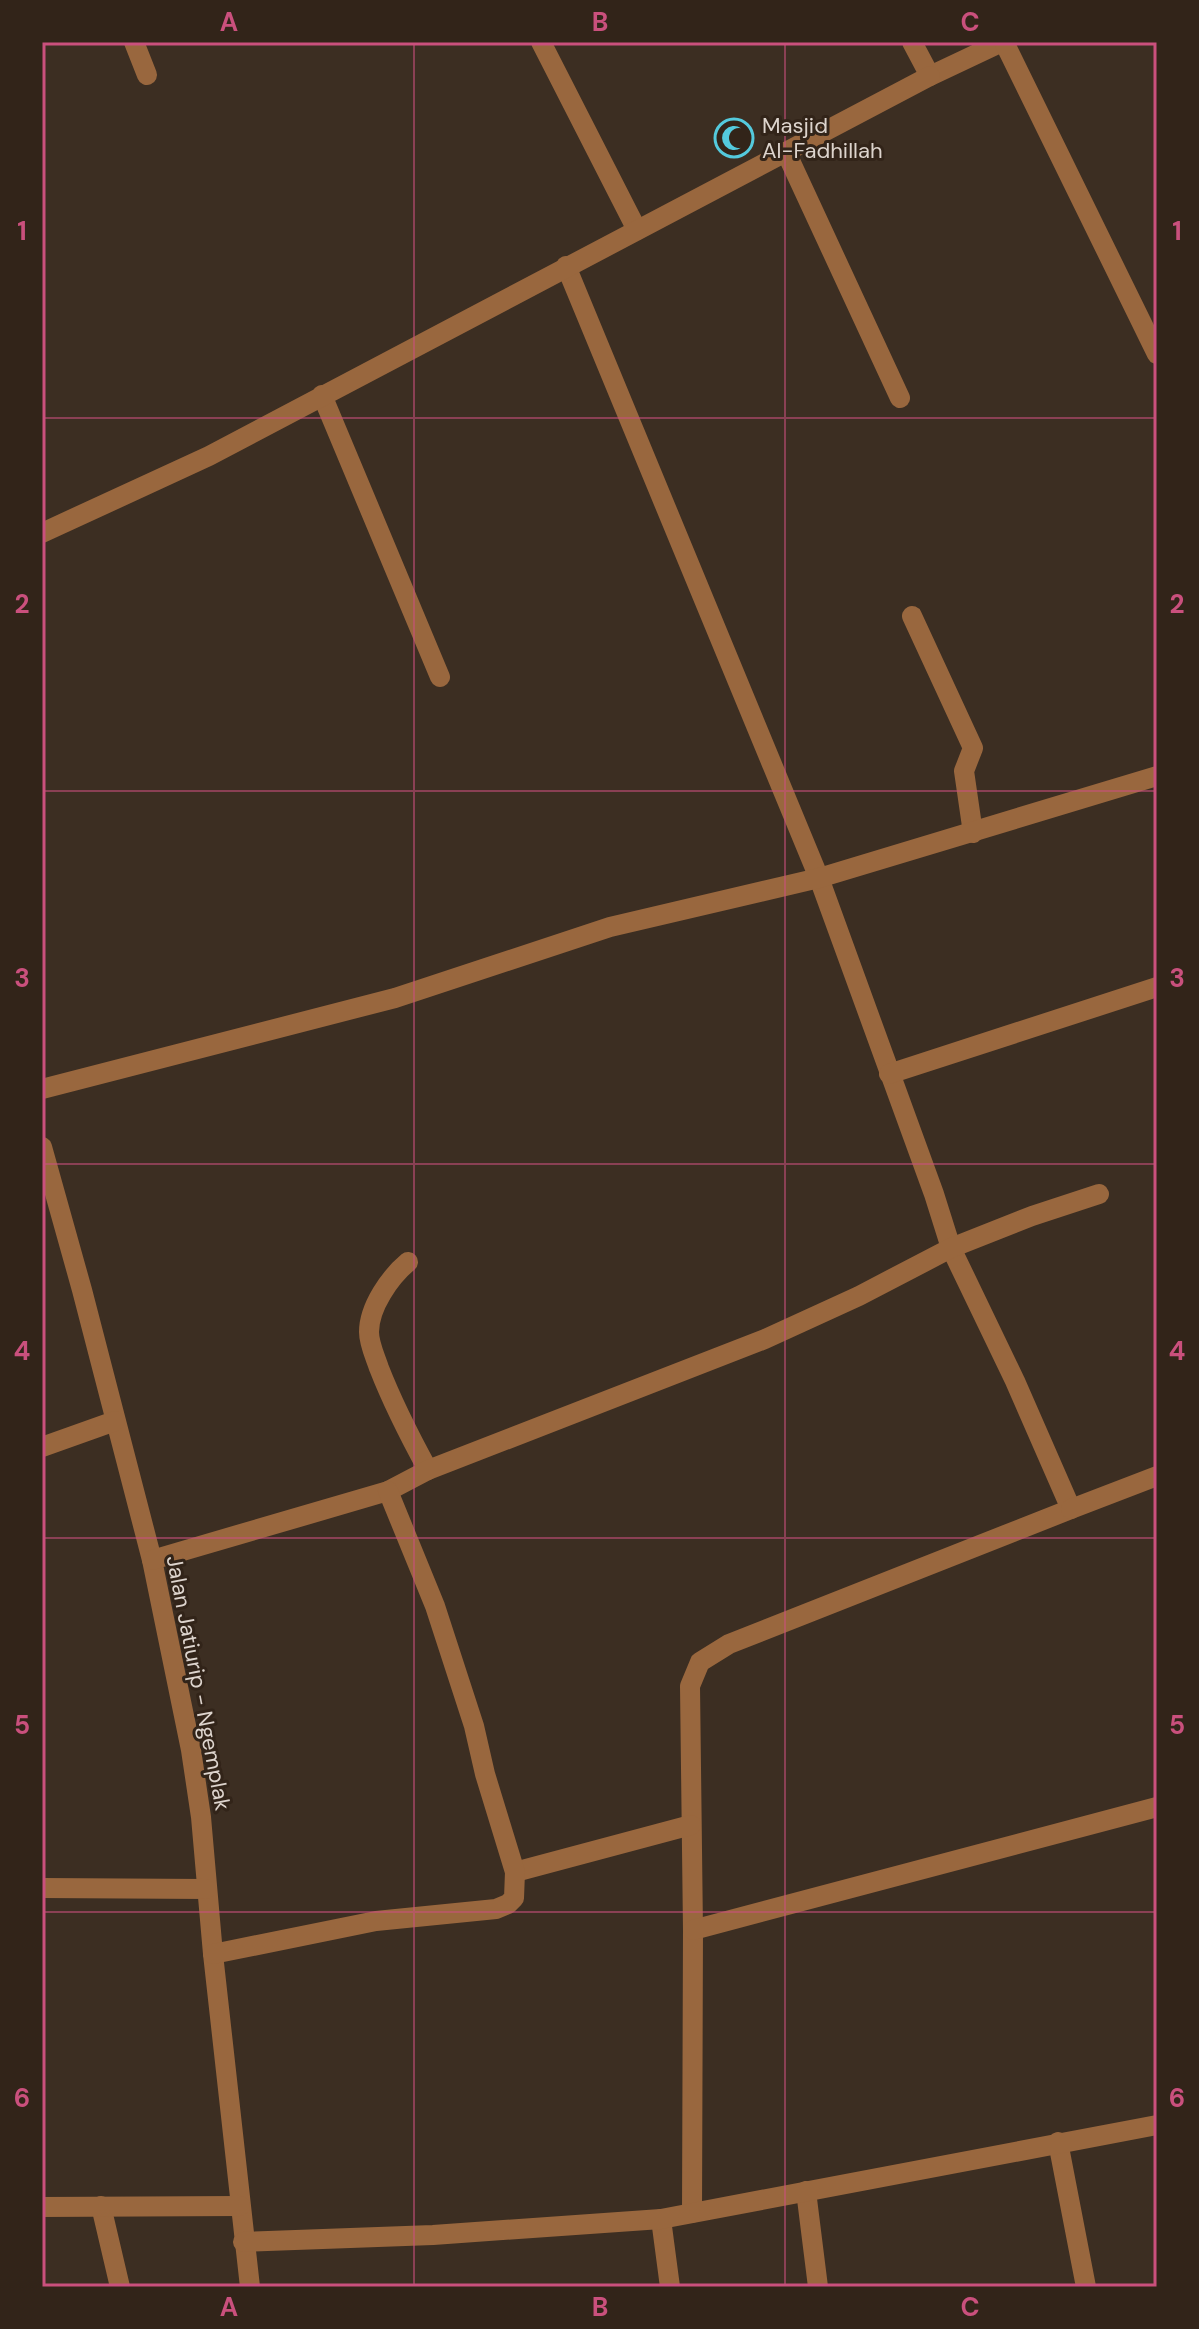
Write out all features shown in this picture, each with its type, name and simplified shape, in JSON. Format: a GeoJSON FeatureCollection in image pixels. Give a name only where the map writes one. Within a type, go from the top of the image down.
{"type":"FeatureCollection","features":[{"type":"Feature","properties":{"kind":"street"},"geometry":{"type":"LineString","coordinates":[[134,42],[147,75]]}},
{"type":"Feature","properties":{"kind":"street"},"geometry":{"type":"LineString","coordinates":[[541,42],[637,230]]}},
{"type":"Feature","properties":{"kind":"street"},"geometry":{"type":"LineString","coordinates":[[912,42],[930,76]]}},
{"type":"Feature","properties":{"kind":"street"},"geometry":{"type":"LineString","coordinates":[[42,533],[209,456],[930,76],[1003,42],[1157,354]]}},
{"type":"Feature","properties":{"kind":"street"},"geometry":{"type":"LineString","coordinates":[[786,152],[900,398]]}},
{"type":"Feature","properties":{"kind":"street"},"geometry":{"type":"LineString","coordinates":[[566,266],[819,878],[951,1248],[1015,1381],[1071,1509]]}},
{"type":"Feature","properties":{"kind":"street"},"geometry":{"type":"LineString","coordinates":[[322,395],[440,677]]}},
{"type":"Feature","properties":{"kind":"street"},"geometry":{"type":"LineString","coordinates":[[912,616],[973,748],[964,771],[973,833]]}},
{"type":"Feature","properties":{"kind":"street"},"geometry":{"type":"LineString","coordinates":[[42,1089],[395,998],[610,927],[819,878],[1157,776]]}},
{"type":"Feature","properties":{"kind":"street"},"geometry":{"type":"LineString","coordinates":[[889,1074],[1157,987]]}},
{"type":"Feature","properties":{"kind":"street","name":"Jalan Jatiurip - Ngemplak"},"geometry":{"type":"LineString","coordinates":[[42,1147],[152,1560],[191,1750],[201,1817],[206,1889],[250,2287]]}},
{"type":"Feature","properties":{"kind":"street"},"geometry":{"type":"LineString","coordinates":[[152,1560],[388,1491],[428,1470],[765,1339],[859,1296],[951,1248],[1099,1194]]}},
{"type":"Feature","properties":{"kind":"street"},"geometry":{"type":"LineString","coordinates":[[408,1262],[395,1273],[373,1313],[370,1345],[395,1408],[428,1470]]}},
{"type":"Feature","properties":{"kind":"street"},"geometry":{"type":"LineString","coordinates":[[42,1447],[115,1421]]}},
{"type":"Feature","properties":{"kind":"street"},"geometry":{"type":"LineString","coordinates":[[692,2213],[690,1686],[700,1662],[729,1644],[1157,1476]]}},
{"type":"Feature","properties":{"kind":"street"},"geometry":{"type":"LineString","coordinates":[[213,1954],[376,1921],[496,1909],[514,1898],[515,1872],[474,1726],[435,1606],[388,1491]]}},
{"type":"Feature","properties":{"kind":"street"},"geometry":{"type":"LineString","coordinates":[[693,1930],[1157,1807]]}},
{"type":"Feature","properties":{"kind":"street"},"geometry":{"type":"LineString","coordinates":[[515,1872],[691,1825]]}},
{"type":"Feature","properties":{"kind":"street"},"geometry":{"type":"LineString","coordinates":[[42,1888],[206,1889]]}},
{"type":"Feature","properties":{"kind":"street"},"geometry":{"type":"LineString","coordinates":[[243,2242],[433,2235],[661,2219],[1157,2125]]}},
{"type":"Feature","properties":{"kind":"street"},"geometry":{"type":"LineString","coordinates":[[1058,2142],[1086,2287]]}},
{"type":"Feature","properties":{"kind":"street"},"geometry":{"type":"LineString","coordinates":[[806,2191],[818,2287]]}},
{"type":"Feature","properties":{"kind":"street"},"geometry":{"type":"LineString","coordinates":[[101,2206],[120,2287]]}},
{"type":"Feature","properties":{"kind":"street"},"geometry":{"type":"LineString","coordinates":[[42,2207],[240,2206]]}},
{"type":"Feature","properties":{"kind":"street"},"geometry":{"type":"LineString","coordinates":[[661,2219],[670,2287]]}},
{"type":"Feature","properties":{"kind":"place","name":"Masjid Al-Fadhillah"},"geometry":{"type":"Point","coordinates":[734,138]}}]}
